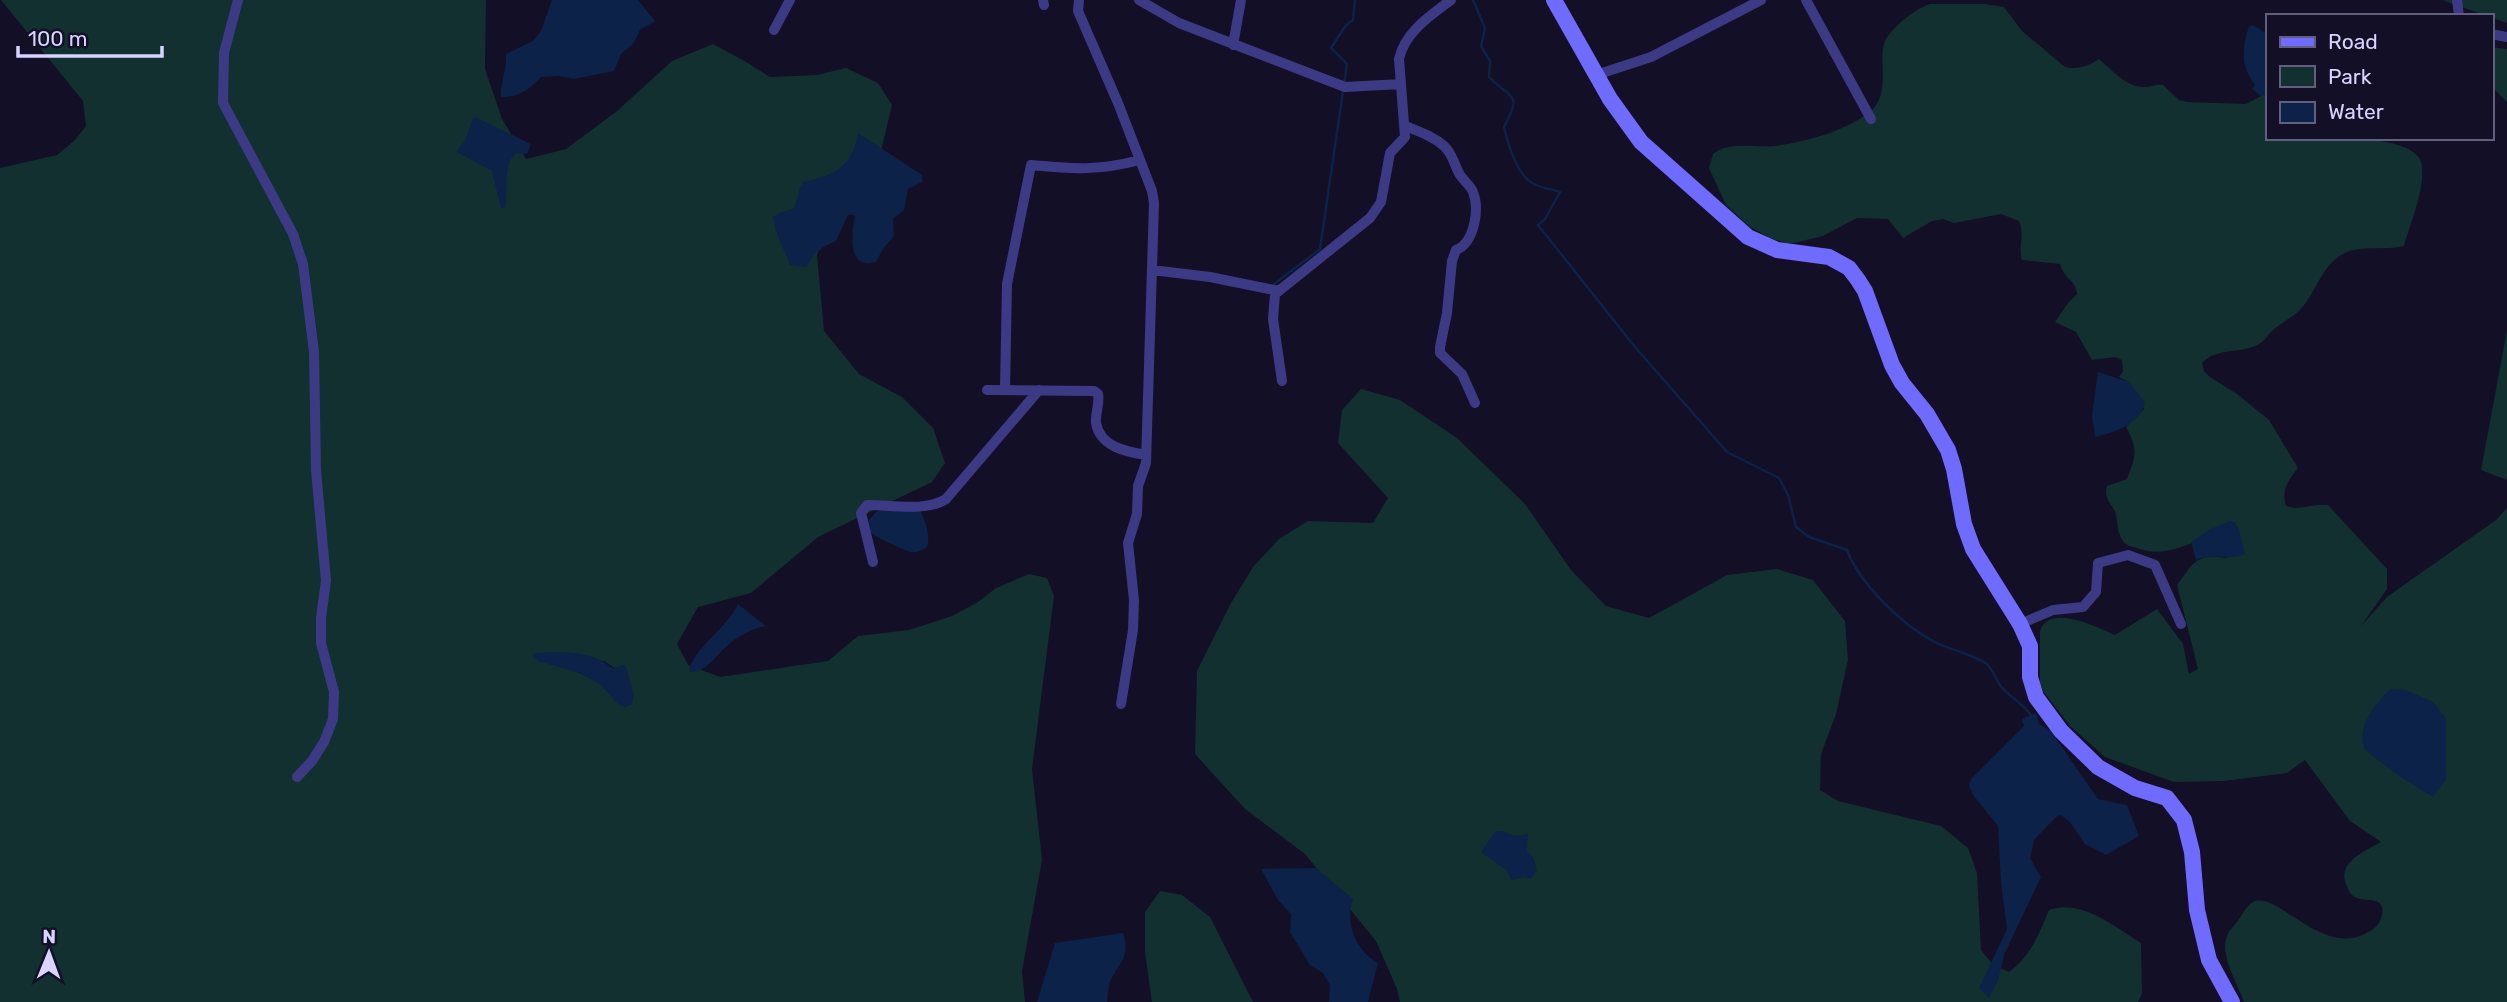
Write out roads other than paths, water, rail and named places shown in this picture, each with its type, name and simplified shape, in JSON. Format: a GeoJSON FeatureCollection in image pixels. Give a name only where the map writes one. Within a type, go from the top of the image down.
{"type":"FeatureCollection","features":[{"type":"Feature","properties":{"kind":"main road"},"geometry":{"type":"LineString","coordinates":[[1554,0],[1610,99],[1641,142],[1748,237],[1777,250],[1829,257],[1849,268],[1858,280],[1866,292],[1892,365],[1902,383],[1927,414],[1948,450],[1964,524],[1973,549],[2020,624],[2030,646],[2030,677],[2036,697],[2061,731],[2098,767],[2135,788],[2167,798],[2184,820],[2192,852],[2197,910],[2209,960],[2232,1002]]}},
{"type":"Feature","properties":{"kind":"street"},"geometry":{"type":"LineString","coordinates":[[238,0],[224,53],[223,103],[293,233],[303,264],[314,352],[316,470],[326,581],[321,643],[334,692],[333,719],[324,742],[312,761],[297,777]]}},
{"type":"Feature","properties":{"kind":"street"},"geometry":{"type":"LineString","coordinates":[[774,30],[790,0]]}},
{"type":"Feature","properties":{"kind":"street"},"geometry":{"type":"LineString","coordinates":[[1079,0],[1078,11],[1140,160],[1154,203],[1146,455],[1138,486],[1137,513],[1128,543],[1134,600],[1133,630],[1121,704]]}},
{"type":"Feature","properties":{"kind":"street"},"geometry":{"type":"LineString","coordinates":[[1139,0],[1179,23],[1345,87],[1401,84]]}},
{"type":"Feature","properties":{"kind":"street"},"geometry":{"type":"LineString","coordinates":[[1233,45],[1241,0]]}},
{"type":"Feature","properties":{"kind":"street"},"geometry":{"type":"LineString","coordinates":[[1282,381],[1273,301],[1279,291],[1370,218],[1381,202],[1390,153],[1405,137],[1399,59],[1406,38],[1451,0]]}},
{"type":"Feature","properties":{"kind":"street"},"geometry":{"type":"LineString","coordinates":[[1596,75],[1651,57],[1761,0]]}},
{"type":"Feature","properties":{"kind":"street"},"geometry":{"type":"LineString","coordinates":[[1806,0],[1871,119]]}},
{"type":"Feature","properties":{"kind":"street"},"geometry":{"type":"LineString","coordinates":[[1405,126],[1428,135],[1446,148],[1460,174],[1474,192],[1473,232],[1465,247],[1456,250],[1452,261],[1440,353],[1468,383],[1475,403]]}},
{"type":"Feature","properties":{"kind":"street"},"geometry":{"type":"LineString","coordinates":[[1005,390],[1007,284],[1031,165],[1081,170],[1110,168],[1140,160]]}},
{"type":"Feature","properties":{"kind":"street"},"geometry":{"type":"LineString","coordinates":[[1152,270],[1210,277],[1279,291]]}},
{"type":"Feature","properties":{"kind":"street"},"geometry":{"type":"LineString","coordinates":[[987,390],[1094,391],[1098,394],[1096,421],[1101,432],[1113,446],[1123,452],[1146,455]]}},
{"type":"Feature","properties":{"kind":"street"},"geometry":{"type":"LineString","coordinates":[[873,562],[861,513],[863,508],[867,505],[927,507],[946,499],[1039,390]]}},
{"type":"Feature","properties":{"kind":"street"},"geometry":{"type":"LineString","coordinates":[[2020,624],[2053,610],[2083,607],[2096,592],[2098,563],[2128,555],[2155,565],[2181,624]]}},
{"type":"Feature","properties":{"kind":"water"},"geometry":{"type":"Polygon","coordinates":[[[552,0],[638,0],[655,21],[640,30],[633,44],[621,54],[614,71],[574,79],[541,77],[523,92],[501,97],[506,54],[533,41],[541,31],[552,0]]]}},
{"type":"Feature","properties":{"kind":"water"},"geometry":{"type":"Polygon","coordinates":[[[2253,25],[2266,33],[2266,94],[2261,96],[2252,89],[2255,85],[2245,64],[2245,42],[2249,26],[2253,25]]]}},
{"type":"Feature","properties":{"kind":"water"},"geometry":{"type":"Polygon","coordinates":[[[475,117],[531,144],[527,154],[516,153],[511,158],[506,179],[505,208],[501,208],[492,171],[457,152],[475,117]]]}},
{"type":"Feature","properties":{"kind":"water"},"geometry":{"type":"Polygon","coordinates":[[[858,133],[922,175],[922,182],[908,189],[904,210],[893,219],[894,236],[876,262],[860,261],[855,255],[852,240],[855,215],[848,215],[836,241],[818,251],[806,267],[790,265],[773,217],[793,209],[803,182],[833,173],[840,168],[852,154],[858,133]]]}},
{"type":"Feature","properties":{"kind":"water"},"geometry":{"type":"Polygon","coordinates":[[[2098,372],[2129,382],[2145,402],[2139,416],[2126,426],[2095,437],[2092,415],[2098,372]]]}},
{"type":"Feature","properties":{"kind":"water"},"geometry":{"type":"Polygon","coordinates":[[[920,510],[928,533],[927,547],[918,552],[908,551],[870,532],[869,520],[876,512],[920,510]]]}},
{"type":"Feature","properties":{"kind":"water"},"geometry":{"type":"Polygon","coordinates":[[[2230,521],[2234,522],[2239,530],[2245,554],[2196,560],[2191,542],[2230,521]]]}},
{"type":"Feature","properties":{"kind":"water"},"geometry":{"type":"Polygon","coordinates":[[[738,604],[766,626],[740,636],[707,666],[691,672],[689,669],[699,651],[727,621],[738,604]]]}},
{"type":"Feature","properties":{"kind":"water"},"geometry":{"type":"Polygon","coordinates":[[[534,653],[575,653],[595,658],[612,668],[625,665],[634,694],[632,704],[625,707],[618,704],[600,684],[577,672],[538,661],[532,656],[534,653]]]}},
{"type":"Feature","properties":{"kind":"water"},"geometry":{"type":"Polygon","coordinates":[[[2391,689],[2406,690],[2433,702],[2446,718],[2446,779],[2433,797],[2365,750],[2365,724],[2379,701],[2391,689]]]}},
{"type":"Feature","properties":{"kind":"water"},"geometry":{"type":"Polygon","coordinates":[[[2036,713],[2039,724],[2050,730],[2098,799],[2127,805],[2139,836],[2106,855],[2085,844],[2070,822],[2061,815],[2034,840],[2030,858],[2041,877],[2004,955],[1998,980],[1989,998],[1979,988],[2007,929],[1998,826],[1969,786],[1971,779],[2024,726],[2022,719],[2036,713]]]}},
{"type":"Feature","properties":{"kind":"water"},"geometry":{"type":"Polygon","coordinates":[[[1496,831],[1504,831],[1514,836],[1528,834],[1527,851],[1533,857],[1537,870],[1531,879],[1523,877],[1512,880],[1506,870],[1481,852],[1496,831]]]}},
{"type":"Feature","properties":{"kind":"water"},"geometry":{"type":"Polygon","coordinates":[[[1316,868],[1353,899],[1350,917],[1354,935],[1363,951],[1378,963],[1368,1002],[1329,1002],[1330,985],[1323,973],[1310,965],[1290,932],[1291,914],[1278,900],[1261,869],[1316,868]]]}},
{"type":"Feature","properties":{"kind":"water"},"geometry":{"type":"Polygon","coordinates":[[[1123,933],[1126,950],[1109,985],[1107,1002],[1037,1002],[1055,943],[1123,933]]]}},
{"type":"Feature","properties":{"kind":"waterway"},"geometry":{"type":"LineString","coordinates":[[1344,84],[1347,64],[1331,48],[1346,25],[1353,20],[1355,0]]}},
{"type":"Feature","properties":{"kind":"waterway"},"geometry":{"type":"LineString","coordinates":[[1473,0],[1485,28],[1481,46],[1490,61],[1489,77],[1512,98],[1513,108],[1504,127],[1514,158],[1521,172],[1532,183],[1560,192],[1545,219],[1538,225],[1635,347],[1727,452],[1779,478],[1788,495],[1796,527],[1809,537],[1847,550],[1872,590],[1898,616],[1924,636],[1987,664],[2003,689],[2033,718]]}},
{"type":"Feature","properties":{"kind":"waterway"},"geometry":{"type":"LineString","coordinates":[[1274,284],[1320,249],[1343,91]]}}]}
